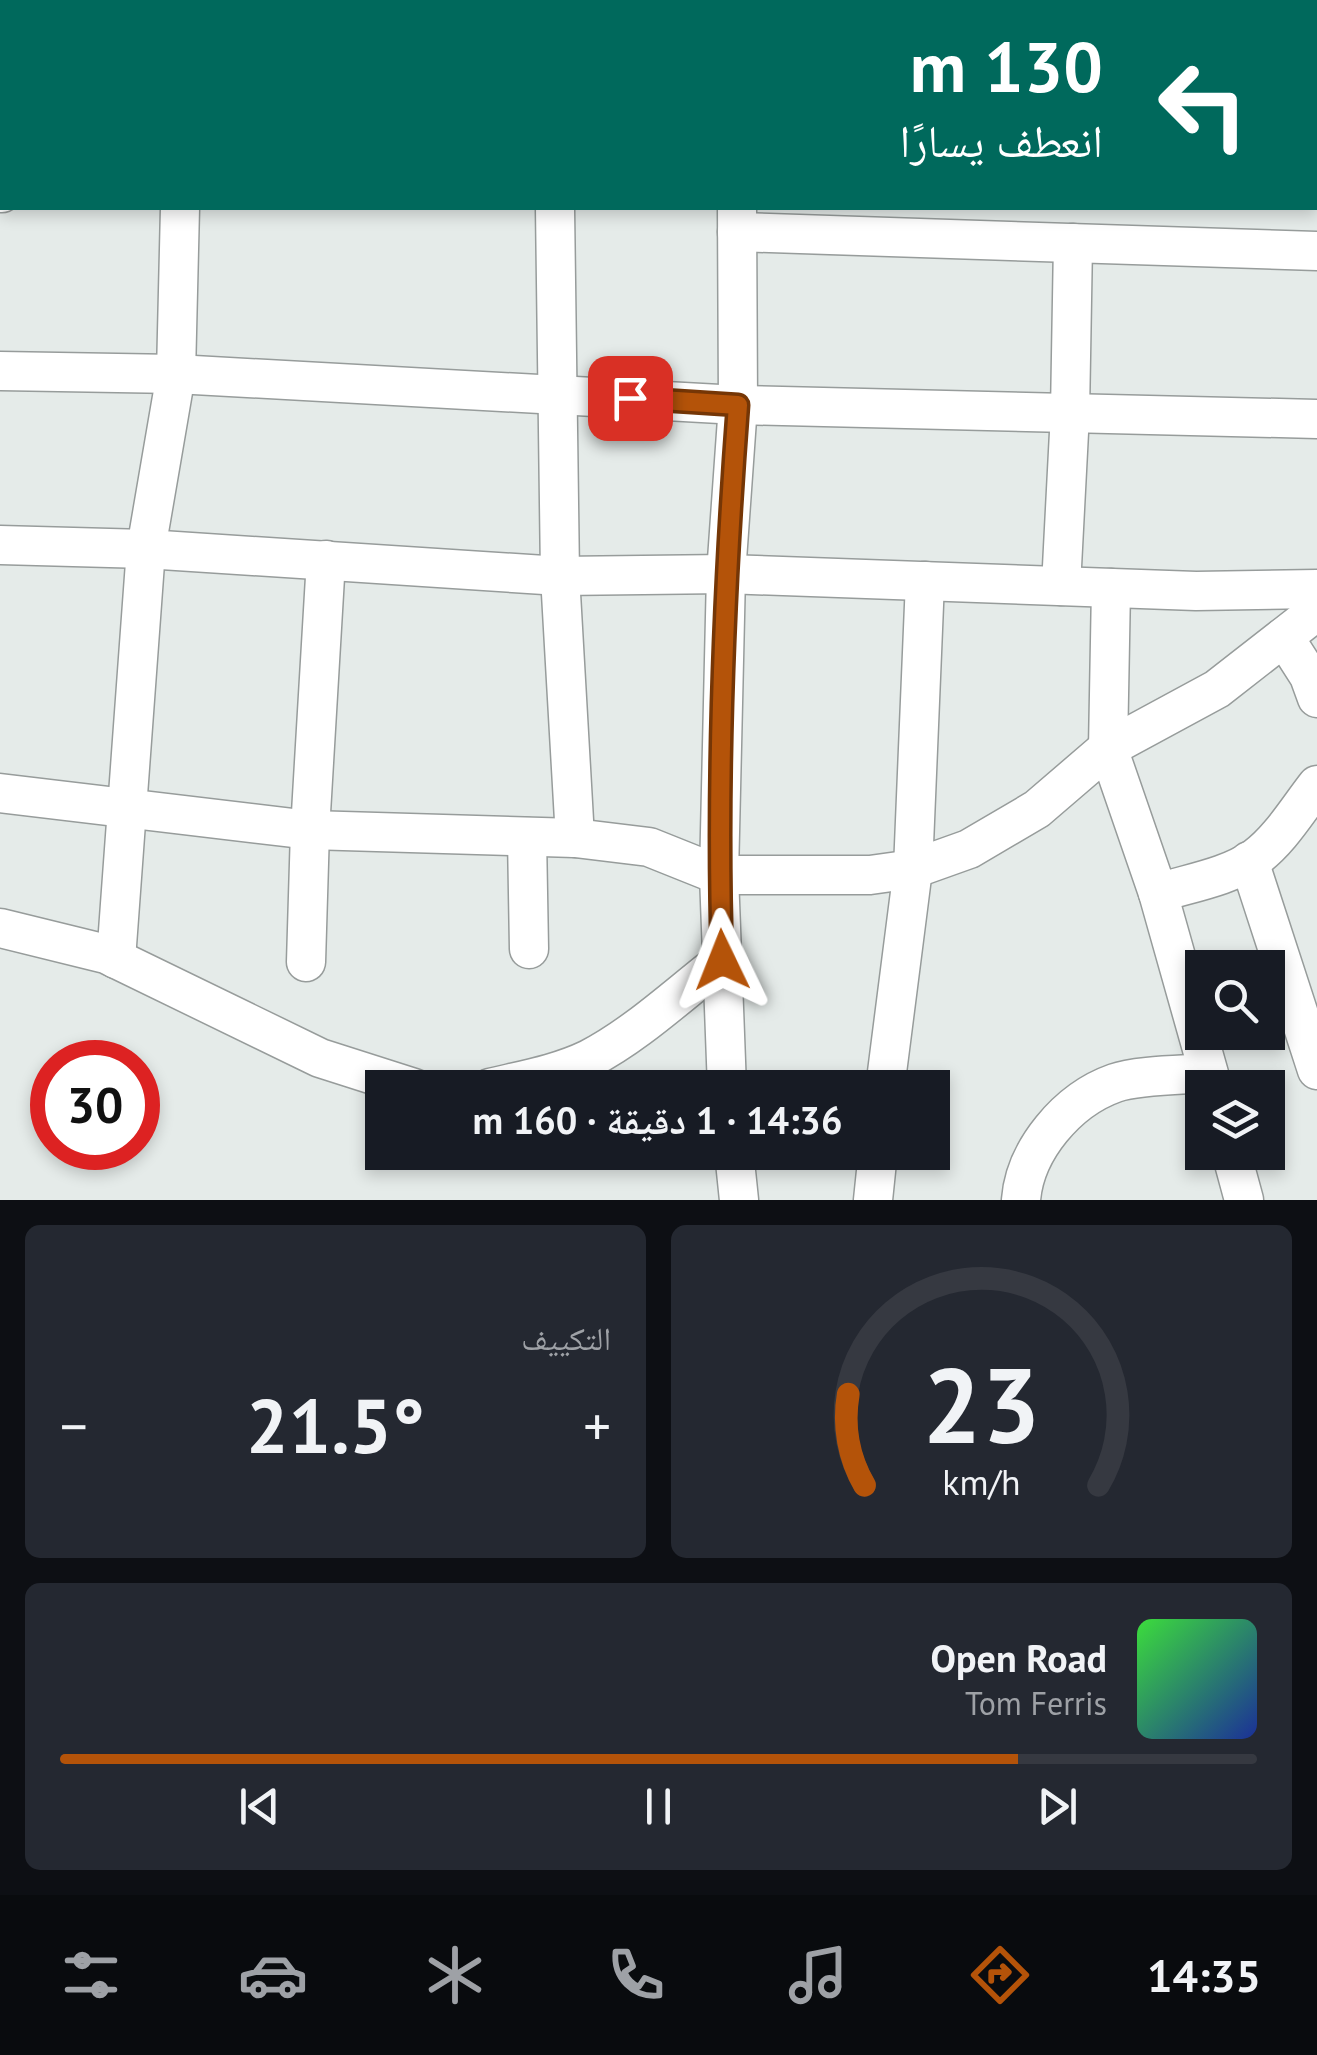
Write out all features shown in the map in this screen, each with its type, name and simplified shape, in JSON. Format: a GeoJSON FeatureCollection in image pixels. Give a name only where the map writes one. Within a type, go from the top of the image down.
{"type":"FeatureCollection","features":[{"type":"Feature","properties":{"kind":"street"},"geometry":{"type":"LineString","coordinates":[[116,959],[130,810],[146,549],[176,374],[180,210]]}},
{"type":"Feature","properties":{"kind":"street"},"geometry":{"type":"LineString","coordinates":[[556,210],[560,576],[574,838]]}},
{"type":"Feature","properties":{"kind":"street"},"geometry":{"type":"LineString","coordinates":[[726,1070],[719,875],[726,574],[738,405],[737,220],[1073,243],[1317,252]]}},
{"type":"Feature","properties":{"kind":"street"},"geometry":{"type":"LineString","coordinates":[[1061,586],[1073,243]]}},
{"type":"Feature","properties":{"kind":"street"},"geometry":{"type":"LineString","coordinates":[[0,370],[558,392],[738,405],[1317,419]]}},
{"type":"Feature","properties":{"kind":"street"},"geometry":{"type":"LineString","coordinates":[[0,546],[146,549],[560,576],[726,574],[1196,591],[1317,588]]}},
{"type":"Feature","properties":{"kind":"street"},"geometry":{"type":"LineString","coordinates":[[306,962],[326,560]]}},
{"type":"Feature","properties":{"kind":"street"},"geometry":{"type":"LineString","coordinates":[[887,1070],[913,869],[924,581]]}},
{"type":"Feature","properties":{"kind":"street"},"geometry":{"type":"LineString","coordinates":[[1111,588],[1108,748],[1158,893],[1207,1070]]}},
{"type":"Feature","properties":{"kind":"street"},"geometry":{"type":"LineString","coordinates":[[0,794],[310,830],[574,838],[650,847],[719,875],[870,875],[913,869],[970,849],[1036,809],[1108,748],[1217,689],[1317,611]]}},
{"type":"Feature","properties":{"kind":"street"},"geometry":{"type":"LineString","coordinates":[[1284,637],[1309,676],[1317,698]]}},
{"type":"Feature","properties":{"kind":"street"},"geometry":{"type":"LineString","coordinates":[[1158,893],[1232,871],[1249,861],[1272,842],[1317,785]]}},
{"type":"Feature","properties":{"kind":"street"},"geometry":{"type":"LineString","coordinates":[[527,837],[530,950]]}},
{"type":"Feature","properties":{"kind":"street"},"geometry":{"type":"LineString","coordinates":[[1249,861],[1317,1070]]}},
{"type":"Feature","properties":{"kind":"street"},"geometry":{"type":"LineString","coordinates":[[0,928],[116,959],[320,1058],[365,1072]]}},
{"type":"Feature","properties":{"kind":"street"},"geometry":{"type":"LineString","coordinates":[[557,1070],[588,1060],[620,1040],[722,960]]}},
{"type":"Feature","properties":{"kind":"street"},"geometry":{"type":"LineString","coordinates":[[1020,1200],[1037,1150],[1058,1121],[1091,1096],[1116,1082],[1185,1081]]}},
{"type":"Feature","properties":{"kind":"street"},"geometry":{"type":"LineString","coordinates":[[736,1170],[739,1200]]}},
{"type":"Feature","properties":{"kind":"street"},"geometry":{"type":"LineString","coordinates":[[873,1200],[876,1170]]}},
{"type":"Feature","properties":{"kind":"street"},"geometry":{"type":"LineString","coordinates":[[1236,1170],[1244,1200]]}},
{"type":"Feature","properties":{"kind":"route"},"geometry":{"type":"LineString","coordinates":[[630,398],[738,405],[726,574],[719,875],[722,960]]}}]}
